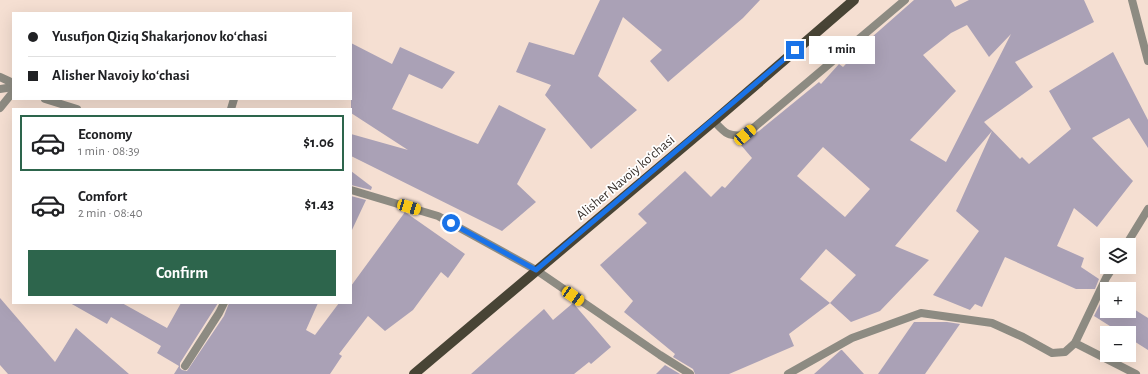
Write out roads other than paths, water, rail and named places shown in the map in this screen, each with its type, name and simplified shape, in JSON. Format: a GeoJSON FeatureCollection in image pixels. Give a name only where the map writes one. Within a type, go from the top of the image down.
{"type":"FeatureCollection","features":[{"type":"Feature","properties":{"kind":"main road","name":"Alisher Navoiy koʻchasi"},"geometry":{"type":"LineString","coordinates":[[414,374],[714,121],[854,0]]}},
{"type":"Feature","properties":{"kind":"street"},"geometry":{"type":"LineString","coordinates":[[714,121],[726,134],[734,136],[745,135],[905,0]]}},
{"type":"Feature","properties":{"kind":"street"},"geometry":{"type":"LineString","coordinates":[[1132,0],[1148,61]]}},
{"type":"Feature","properties":{"kind":"street"},"geometry":{"type":"LineString","coordinates":[[0,77],[12,83]]}},
{"type":"Feature","properties":{"kind":"street"},"geometry":{"type":"LineString","coordinates":[[0,90],[12,87]]}},
{"type":"Feature","properties":{"kind":"street"},"geometry":{"type":"LineString","coordinates":[[0,108],[12,93]]}},
{"type":"Feature","properties":{"kind":"street"},"geometry":{"type":"LineString","coordinates":[[48,100],[73,108]]}},
{"type":"Feature","properties":{"kind":"street"},"geometry":{"type":"LineString","coordinates":[[352,190],[438,216],[536,270],[690,374]]}},
{"type":"Feature","properties":{"kind":"street"},"geometry":{"type":"LineString","coordinates":[[1130,238],[1148,209]]}},
{"type":"Feature","properties":{"kind":"street"},"geometry":{"type":"LineString","coordinates":[[788,374],[852,338],[921,313],[992,322],[1052,353],[1065,352],[1075,343],[1108,274]]}},
{"type":"Feature","properties":{"kind":"street"},"geometry":{"type":"LineString","coordinates":[[185,366],[224,304]]}},
{"type":"Feature","properties":{"kind":"street"},"geometry":{"type":"LineString","coordinates":[[1075,343],[1136,374]]}}]}
